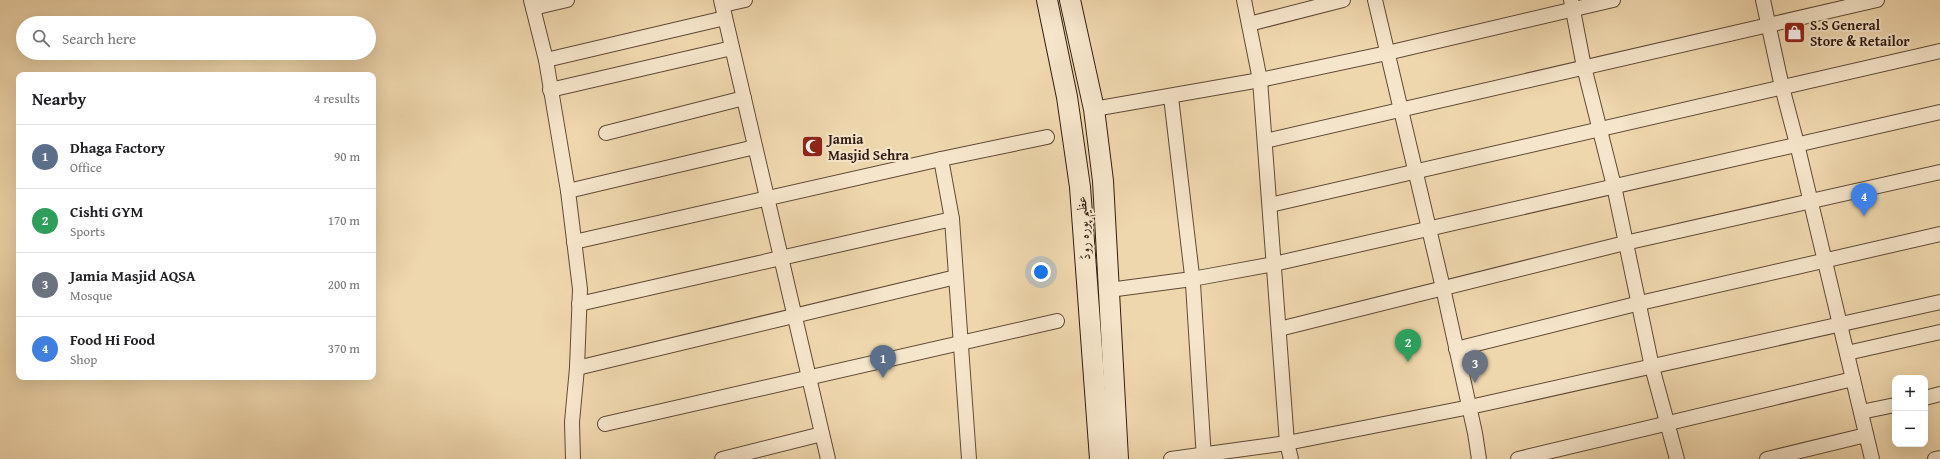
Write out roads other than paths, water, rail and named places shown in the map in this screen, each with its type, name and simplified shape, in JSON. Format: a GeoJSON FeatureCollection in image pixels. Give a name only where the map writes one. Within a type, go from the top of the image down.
{"type":"FeatureCollection","features":[{"type":"Feature","properties":{"kind":"main road","name":"عظیم پورہ روڈ"},"geometry":{"type":"LineString","coordinates":[[1047,0],[1067,97],[1080,187],[1100,459]]}},
{"type":"Feature","properties":{"kind":"main road","name":"عظیم پورہ روڈ"},"geometry":{"type":"LineString","coordinates":[[1070,0],[1094,109],[1103,181],[1118,459]]}},
{"type":"Feature","properties":{"kind":"street"},"geometry":{"type":"LineString","coordinates":[[567,0],[532,4],[546,60],[568,191],[580,289],[577,368],[572,422],[573,459]]}},
{"type":"Feature","properties":{"kind":"street"},"geometry":{"type":"LineString","coordinates":[[546,60],[723,8],[745,0]]}},
{"type":"Feature","properties":{"kind":"street"},"geometry":{"type":"LineString","coordinates":[[1244,0],[1260,80],[1287,443],[1291,459]]}},
{"type":"Feature","properties":{"kind":"street"},"geometry":{"type":"LineString","coordinates":[[1249,24],[1344,0]]}},
{"type":"Feature","properties":{"kind":"street"},"geometry":{"type":"LineString","coordinates":[[1375,0],[1470,407],[1479,459]]}},
{"type":"Feature","properties":{"kind":"street"},"geometry":{"type":"LineString","coordinates":[[1094,109],[1171,97],[1260,80],[1387,53],[1572,4],[1614,0]]}},
{"type":"Feature","properties":{"kind":"street"},"geometry":{"type":"LineString","coordinates":[[1763,0],[1782,87],[1811,201],[1872,459]]}},
{"type":"Feature","properties":{"kind":"street"},"geometry":{"type":"LineString","coordinates":[[1265,141],[1877,0]]}},
{"type":"Feature","properties":{"kind":"street"},"geometry":{"type":"LineString","coordinates":[[1572,4],[1584,67],[1614,186],[1625,243],[1640,303],[1652,367],[1677,459]]}},
{"type":"Feature","properties":{"kind":"street"},"geometry":{"type":"LineString","coordinates":[[723,8],[828,459]]}},
{"type":"Feature","properties":{"kind":"street"},"geometry":{"type":"LineString","coordinates":[[550,90],[732,48]]}},
{"type":"Feature","properties":{"kind":"street"},"geometry":{"type":"LineString","coordinates":[[1270,205],[1599,131],[1940,51]]}},
{"type":"Feature","properties":{"kind":"street"},"geometry":{"type":"LineString","coordinates":[[1171,97],[1192,279],[1204,457]]}},
{"type":"Feature","properties":{"kind":"street"},"geometry":{"type":"LineString","coordinates":[[606,133],[744,98]]}},
{"type":"Feature","properties":{"kind":"street"},"geometry":{"type":"LineString","coordinates":[[1109,290],[1192,279],[1274,264],[1940,112]]}},
{"type":"Feature","properties":{"kind":"street"},"geometry":{"type":"LineString","coordinates":[[574,242],[941,159],[1047,137]]}},
{"type":"Feature","properties":{"kind":"street"},"geometry":{"type":"LineString","coordinates":[[568,191],[755,147]]}},
{"type":"Feature","properties":{"kind":"street"},"geometry":{"type":"LineString","coordinates":[[941,159],[952,219],[969,459]]}},
{"type":"Feature","properties":{"kind":"street"},"geometry":{"type":"LineString","coordinates":[[1279,329],[1625,243],[1940,172]]}},
{"type":"Feature","properties":{"kind":"street"},"geometry":{"type":"LineString","coordinates":[[580,304],[780,257],[952,219]]}},
{"type":"Feature","properties":{"kind":"street"},"geometry":{"type":"LineString","coordinates":[[1456,349],[1640,303],[1940,234]]}},
{"type":"Feature","properties":{"kind":"street"},"geometry":{"type":"LineString","coordinates":[[577,368],[956,277]]}},
{"type":"Feature","properties":{"kind":"street"},"geometry":{"type":"LineString","coordinates":[[1171,459],[1204,457],[1287,443],[1470,407],[1940,302]]}},
{"type":"Feature","properties":{"kind":"street"},"geometry":{"type":"LineString","coordinates":[[604,424],[1057,321]]}},
{"type":"Feature","properties":{"kind":"street"},"geometry":{"type":"LineString","coordinates":[[1847,353],[1940,332]]}},
{"type":"Feature","properties":{"kind":"street"},"geometry":{"type":"LineString","coordinates":[[1518,459],[1853,379]]}},
{"type":"Feature","properties":{"kind":"street"},"geometry":{"type":"LineString","coordinates":[[1928,397],[1940,394]]}},
{"type":"Feature","properties":{"kind":"street"},"geometry":{"type":"LineString","coordinates":[[1861,412],[1892,405]]}},
{"type":"Feature","properties":{"kind":"street"},"geometry":{"type":"LineString","coordinates":[[722,459],[822,434]]}},
{"type":"Feature","properties":{"kind":"street"},"geometry":{"type":"LineString","coordinates":[[1767,459],[1866,435]]}},
{"type":"Feature","properties":{"kind":"street"},"geometry":{"type":"LineString","coordinates":[[1935,459],[1940,458]]}},
{"type":"Feature","properties":{"kind":"place","name":"S.S General Store & Retailor"},"geometry":{"type":"Point","coordinates":[1794,33]}},
{"type":"Feature","properties":{"kind":"place","name":"Jamia Masjid Sehra"},"geometry":{"type":"Point","coordinates":[813,147]}},
{"type":"Feature","properties":{"kind":"place","name":"Food Hi Food"},"geometry":{"type":"Point","coordinates":[1864,216]}},
{"type":"Feature","properties":{"kind":"place","name":"Cishti GYM"},"geometry":{"type":"Point","coordinates":[1408,362]}},
{"type":"Feature","properties":{"kind":"place","name":"Dhaga Factory"},"geometry":{"type":"Point","coordinates":[883,378]}},
{"type":"Feature","properties":{"kind":"place","name":"Jamia Masjid AQSA"},"geometry":{"type":"Point","coordinates":[1475,383]}}]}
